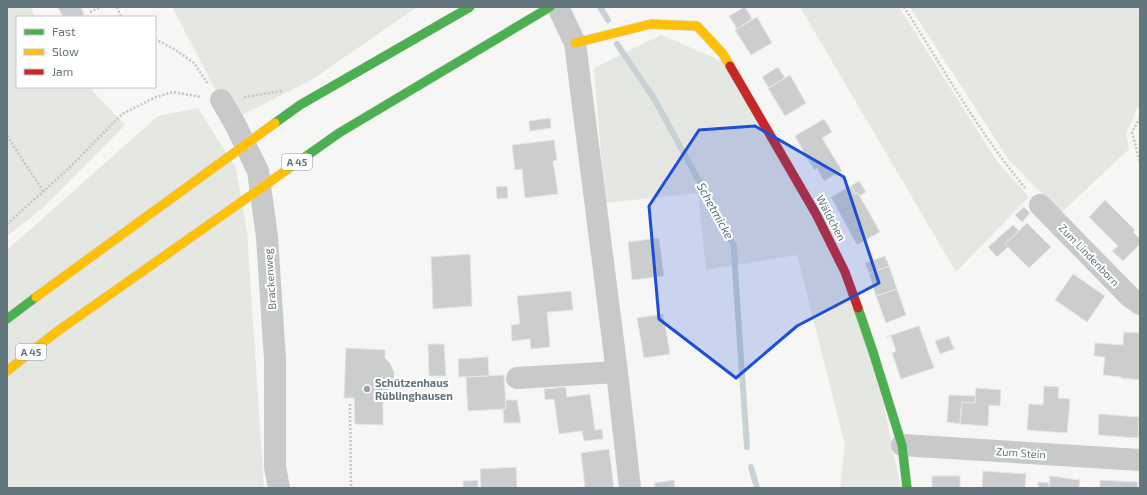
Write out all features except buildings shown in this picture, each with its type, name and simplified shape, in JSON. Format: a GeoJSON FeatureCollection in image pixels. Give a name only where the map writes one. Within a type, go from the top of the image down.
{"type":"FeatureCollection","features":[{"type":"Feature","properties":{"kind":"main road"},"geometry":{"type":"LineString","coordinates":[[7,320],[36,297],[300,105],[470,7]]}},
{"type":"Feature","properties":{"kind":"main road","name":"A 45"},"geometry":{"type":"LineString","coordinates":[[7,371],[55,334],[339,132],[550,7]]}},
{"type":"Feature","properties":{"kind":"main road","name":"Wäldchen"},"geometry":{"type":"LineString","coordinates":[[575,43],[651,24],[697,26],[723,54],[816,214],[845,272],[873,352],[902,445],[907,488]]}},
{"type":"Feature","properties":{"kind":"street"},"geometry":{"type":"LineString","coordinates":[[558,7],[575,43],[617,372],[630,488]]}},
{"type":"Feature","properties":{"kind":"street","name":"Brackenweg"},"geometry":{"type":"LineString","coordinates":[[221,100],[234,122],[258,171],[267,237],[275,359],[275,467],[279,488]]}},
{"type":"Feature","properties":{"kind":"street","name":"Zum Lindenborn"},"geometry":{"type":"LineString","coordinates":[[1040,205],[1130,297],[1140,304]]}},
{"type":"Feature","properties":{"kind":"street"},"geometry":{"type":"LineString","coordinates":[[517,378],[617,372]]}},
{"type":"Feature","properties":{"kind":"street","name":"Zum Stein"},"geometry":{"type":"LineString","coordinates":[[902,445],[1140,460]]}},
{"type":"Feature","properties":{"kind":"path"},"geometry":{"type":"LineString","coordinates":[[90,12],[101,7]]}},
{"type":"Feature","properties":{"kind":"path"},"geometry":{"type":"LineString","coordinates":[[904,7],[1005,164],[1040,205]]}},
{"type":"Feature","properties":{"kind":"path"},"geometry":{"type":"LineString","coordinates":[[156,39],[174,49],[194,64],[221,100]]}},
{"type":"Feature","properties":{"kind":"path"},"geometry":{"type":"LineString","coordinates":[[7,224],[69,168],[122,114],[156,98],[173,92],[221,100]]}},
{"type":"Feature","properties":{"kind":"path"},"geometry":{"type":"LineString","coordinates":[[1140,118],[1132,132],[1140,163]]}},
{"type":"Feature","properties":{"kind":"path"},"geometry":{"type":"LineString","coordinates":[[7,136],[43,191]]}},
{"type":"Feature","properties":{"kind":"path"},"geometry":{"type":"LineString","coordinates":[[350,404],[350,488]]}},
{"type":"Feature","properties":{"kind":"highlighted area"},"geometry":{"type":"Polygon","coordinates":[[[755,126],[844,177],[879,283],[797,326],[736,378],[659,319],[649,206],[699,130],[755,126]]]}},
{"type":"Feature","properties":{"kind":"shaded area"},"geometry":{"type":"Polygon","coordinates":[[[7,7],[31,7],[35,16],[16,16],[16,88],[90,88],[125,125],[44,207],[7,236],[7,7]]]}},
{"type":"Feature","properties":{"kind":"shaded area"},"geometry":{"type":"Polygon","coordinates":[[[172,7],[417,7],[313,79],[236,118],[221,100],[172,7]]]}},
{"type":"Feature","properties":{"kind":"shaded area"},"geometry":{"type":"Polygon","coordinates":[[[800,7],[899,7],[996,160],[1029,197],[956,272],[800,7]]]}},
{"type":"Feature","properties":{"kind":"shaded area"},"geometry":{"type":"Polygon","coordinates":[[[910,7],[1137,7],[1140,11],[1140,107],[1137,109],[1126,134],[1129,149],[1061,213],[1009,160],[910,7]]]}},
{"type":"Feature","properties":{"kind":"shaded area"},"geometry":{"type":"Polygon","coordinates":[[[661,35],[722,61],[841,263],[883,402],[901,488],[840,488],[845,445],[797,255],[706,270],[698,193],[605,203],[594,68],[661,35]]]}},
{"type":"Feature","properties":{"kind":"shaded area"},"geometry":{"type":"Polygon","coordinates":[[[198,108],[236,168],[247,232],[264,488],[7,488],[7,250],[158,116],[198,108]]]}},
{"type":"Feature","properties":{"kind":"waterway","name":"Schetmicke"},"geometry":{"type":"LineString","coordinates":[[600,7],[608,20]]}},
{"type":"Feature","properties":{"kind":"waterway","name":"Schetmicke"},"geometry":{"type":"LineString","coordinates":[[617,44],[655,100],[734,246],[747,447]]}},
{"type":"Feature","properties":{"kind":"waterway","name":"Schetmicke"},"geometry":{"type":"LineString","coordinates":[[751,467],[757,488]]}},
{"type":"Feature","properties":{"kind":"traffic: fast"},"geometry":{"type":"LineString","coordinates":[[275,123],[300,105],[470,7]]}},
{"type":"Feature","properties":{"kind":"traffic: fast"},"geometry":{"type":"LineString","coordinates":[[305,157],[339,133],[550,7]]}},
{"type":"Feature","properties":{"kind":"traffic: fast"},"geometry":{"type":"LineString","coordinates":[[7,319],[36,297]]}},
{"type":"Feature","properties":{"kind":"traffic: fast"},"geometry":{"type":"LineString","coordinates":[[858,308],[902,445],[907,488]]}},
{"type":"Feature","properties":{"kind":"traffic: slow"},"geometry":{"type":"LineString","coordinates":[[575,43],[651,24],[697,26],[723,54],[730,66]]}},
{"type":"Feature","properties":{"kind":"traffic: slow"},"geometry":{"type":"LineString","coordinates":[[36,297],[275,123]]}},
{"type":"Feature","properties":{"kind":"traffic: slow"},"geometry":{"type":"LineString","coordinates":[[55,333],[305,157]]}},
{"type":"Feature","properties":{"kind":"traffic: slow"},"geometry":{"type":"LineString","coordinates":[[7,371],[55,333]]}},
{"type":"Feature","properties":{"kind":"traffic: jam"},"geometry":{"type":"LineString","coordinates":[[730,66],[816,214],[845,272],[858,308]]}},
{"type":"Feature","properties":{"kind":"place","name":"Schützenhaus Rüblinghausen"},"geometry":{"type":"Point","coordinates":[367,389]}}]}
